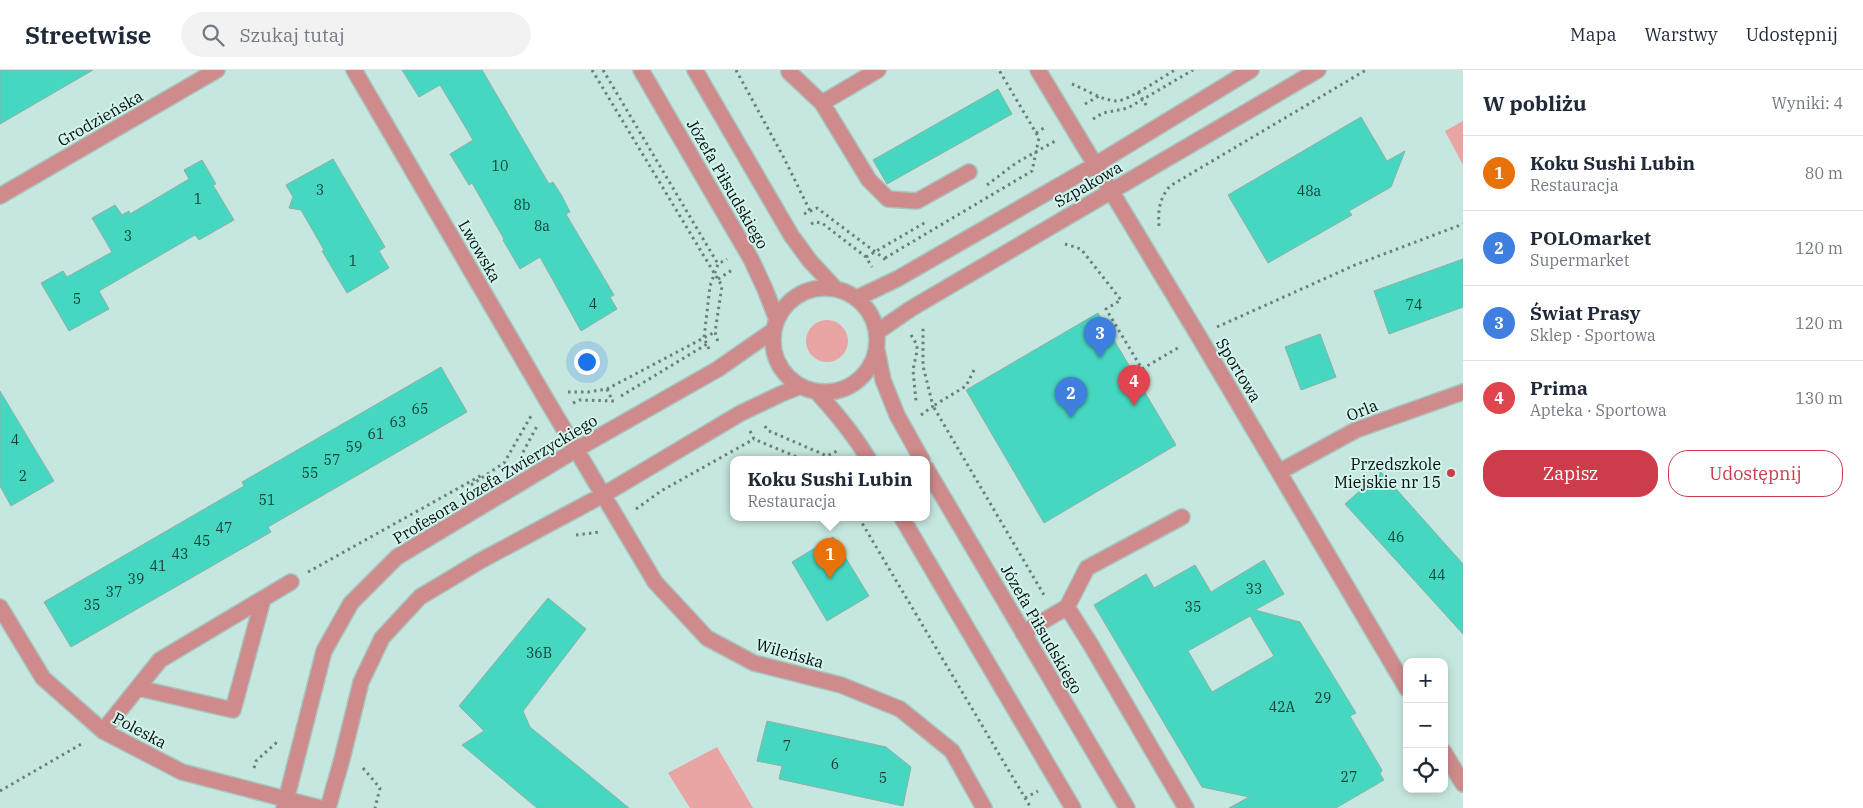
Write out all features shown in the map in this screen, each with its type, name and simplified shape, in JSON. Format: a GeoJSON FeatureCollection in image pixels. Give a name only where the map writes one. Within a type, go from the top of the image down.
{"type":"FeatureCollection","features":[{"type":"Feature","properties":{"kind":"street","name":"Grodzieńska"},"geometry":{"type":"LineString","coordinates":[[0,196],[217,70]]}},
{"type":"Feature","properties":{"kind":"street","name":"Lwowska"},"geometry":{"type":"LineString","coordinates":[[354,70],[577,449]]}},
{"type":"Feature","properties":{"kind":"street","name":"Józefa Piłsudskiego"},"geometry":{"type":"LineString","coordinates":[[641,70],[751,259],[765,289],[776,325]]}},
{"type":"Feature","properties":{"kind":"street","name":"Józefa Piłsudskiego"},"geometry":{"type":"LineString","coordinates":[[695,70],[792,235],[810,261],[836,288]]}},
{"type":"Feature","properties":{"kind":"street"},"geometry":{"type":"LineString","coordinates":[[822,103],[878,70]]}},
{"type":"Feature","properties":{"kind":"street","name":"Sportowa"},"geometry":{"type":"LineString","coordinates":[[1038,70],[1198,335],[1403,682]]}},
{"type":"Feature","properties":{"kind":"street","name":"Szpakowa"},"geometry":{"type":"LineString","coordinates":[[857,298],[882,287],[1095,165],[1252,70]]}},
{"type":"Feature","properties":{"kind":"street","name":"Szpakowa"},"geometry":{"type":"LineString","coordinates":[[877,332],[1110,191],[1318,70]]}},
{"type":"Feature","properties":{"kind":"street"},"geometry":{"type":"LineString","coordinates":[[789,72],[822,103],[869,180],[888,199],[917,201],[969,172]]}},
{"type":"Feature","properties":{"kind":"street"},"geometry":{"type":"LineString","coordinates":[[877,348],[872,364],[862,377],[848,386],[832,391],[816,391],[801,386],[788,376],[778,362],[774,347],[776,325],[787,304],[801,293],[818,288],[836,288],[857,298],[874,319],[883,380],[897,415],[920,456]]}},
{"type":"Feature","properties":{"kind":"street","name":"Profesora Józefa Zwierzyckiego"},"geometry":{"type":"LineString","coordinates":[[286,804],[324,651],[351,603],[397,557],[520,485],[577,449],[729,362],[776,325]]}},
{"type":"Feature","properties":{"kind":"street"},"geometry":{"type":"LineString","coordinates":[[328,808],[361,682],[382,638],[420,597],[480,561],[603,495],[754,407],[801,386]]}},
{"type":"Feature","properties":{"kind":"street"},"geometry":{"type":"LineString","coordinates":[[816,391],[837,413],[867,456]]}},
{"type":"Feature","properties":{"kind":"street","name":"Orla"},"geometry":{"type":"LineString","coordinates":[[1279,472],[1356,430],[1463,392]]}},
{"type":"Feature","properties":{"kind":"street","name":"Wileńska"},"geometry":{"type":"LineString","coordinates":[[577,449],[618,522],[656,582],[707,638],[754,663],[841,686],[900,709],[952,751],[984,808]]}},
{"type":"Feature","properties":{"kind":"street","name":"Józefa Piłsudskiego"},"geometry":{"type":"LineString","coordinates":[[930,475],[1127,808]]}},
{"type":"Feature","properties":{"kind":"street"},"geometry":{"type":"LineString","coordinates":[[1023,633],[1061,610],[1087,568],[1182,517]]}},
{"type":"Feature","properties":{"kind":"street"},"geometry":{"type":"LineString","coordinates":[[904,521],[1072,808]]}},
{"type":"Feature","properties":{"kind":"street"},"geometry":{"type":"LineString","coordinates":[[103,732],[160,660],[291,582]]}},
{"type":"Feature","properties":{"kind":"street"},"geometry":{"type":"LineString","coordinates":[[138,688],[233,710],[263,599]]}},
{"type":"Feature","properties":{"kind":"street","name":"Poleska"},"geometry":{"type":"LineString","coordinates":[[0,606],[43,678],[103,732],[182,772],[286,804],[320,808]]}},
{"type":"Feature","properties":{"kind":"street"},"geometry":{"type":"LineString","coordinates":[[1061,610],[1091,645],[1186,808]]}},
{"type":"Feature","properties":{"kind":"street"},"geometry":{"type":"LineString","coordinates":[[1448,759],[1463,784]]}},
{"type":"Feature","properties":{"kind":"path"},"geometry":{"type":"LineString","coordinates":[[592,70],[722,286],[715,332],[716,339],[729,362]]}},
{"type":"Feature","properties":{"kind":"path"},"geometry":{"type":"LineString","coordinates":[[603,70],[718,264]]}},
{"type":"Feature","properties":{"kind":"path"},"geometry":{"type":"LineString","coordinates":[[736,70],[784,158],[810,211],[817,208],[885,258]]}},
{"type":"Feature","properties":{"kind":"path"},"geometry":{"type":"LineString","coordinates":[[1068,82],[1115,101],[1126,99],[1175,70]]}},
{"type":"Feature","properties":{"kind":"path"},"geometry":{"type":"LineString","coordinates":[[979,190],[996,180],[1016,163],[1074,129],[1103,113],[1128,108],[1193,70]]}},
{"type":"Feature","properties":{"kind":"path"},"geometry":{"type":"LineString","coordinates":[[1160,233],[1158,210],[1164,193],[1170,186],[1366,70]]}},
{"type":"Feature","properties":{"kind":"path"},"geometry":{"type":"LineString","coordinates":[[1024,177],[1036,199]]}},
{"type":"Feature","properties":{"kind":"path"},"geometry":{"type":"LineString","coordinates":[[866,258],[928,221]]}},
{"type":"Feature","properties":{"kind":"path"},"geometry":{"type":"LineString","coordinates":[[792,235],[815,222],[822,223],[866,258],[882,287]]}},
{"type":"Feature","properties":{"kind":"path"},"geometry":{"type":"LineString","coordinates":[[1052,226],[1062,243],[1081,249],[1120,300],[1106,309],[1142,369],[1198,335],[1355,265],[1463,224]]}},
{"type":"Feature","properties":{"kind":"path"},"geometry":{"type":"LineString","coordinates":[[718,279],[751,259]]}},
{"type":"Feature","properties":{"kind":"path"},"geometry":{"type":"LineString","coordinates":[[897,415],[915,405],[917,400],[913,370],[917,345],[899,317]]}},
{"type":"Feature","properties":{"kind":"path"},"geometry":{"type":"LineString","coordinates":[[550,406],[558,393],[607,389],[715,332]]}},
{"type":"Feature","properties":{"kind":"path"},"geometry":{"type":"LineString","coordinates":[[291,582],[504,463],[536,408],[580,400],[613,401],[707,344]]}},
{"type":"Feature","properties":{"kind":"path"},"geometry":{"type":"LineString","coordinates":[[974,370],[966,386],[933,406],[1061,610]]}},
{"type":"Feature","properties":{"kind":"path"},"geometry":{"type":"LineString","coordinates":[[754,407],[767,430],[824,456]]}},
{"type":"Feature","properties":{"kind":"path"},"geometry":{"type":"LineString","coordinates":[[574,536],[602,532],[661,491],[754,439]]}},
{"type":"Feature","properties":{"kind":"path"},"geometry":{"type":"LineString","coordinates":[[831,456],[857,440]]}},
{"type":"Feature","properties":{"kind":"path"},"geometry":{"type":"LineString","coordinates":[[862,521],[1031,808]]}},
{"type":"Feature","properties":{"kind":"path"},"geometry":{"type":"LineString","coordinates":[[0,791],[103,732]]}},
{"type":"Feature","properties":{"kind":"path"},"geometry":{"type":"LineString","coordinates":[[359,763],[380,788],[375,808]]}},
{"type":"Feature","properties":{"kind":"path"},"geometry":{"type":"LineString","coordinates":[[1025,798],[1056,780]]}},
{"type":"Feature","properties":{"kind":"shaded area"},"geometry":{"type":"Polygon","coordinates":[[[1463,121],[1463,165],[1445,131],[1463,121]]]}},
{"type":"Feature","properties":{"kind":"shaded area"},"geometry":{"type":"Polygon","coordinates":[[[831,320],[839,323],[845,329],[848,341],[845,353],[839,359],[823,362],[815,359],[809,353],[806,337],[809,329],[815,323],[831,320]]]}},
{"type":"Feature","properties":{"kind":"shaded area"},"geometry":{"type":"Polygon","coordinates":[[[717,747],[753,808],[690,808],[668,773],[717,747]]]}},
{"type":"Feature","properties":{"kind":"building"},"geometry":{"type":"Polygon","coordinates":[[[0,70],[93,70],[0,124],[0,70]]]}},
{"type":"Feature","properties":{"kind":"building"},"geometry":{"type":"Polygon","coordinates":[[[402,70],[482,70],[549,184],[553,182],[562,196],[570,212],[566,214],[614,295],[610,297],[617,309],[581,331],[540,257],[520,269],[472,183],[469,185],[450,154],[473,140],[457,113],[440,85],[419,97],[402,70]]]}},
{"type":"Feature","properties":{"kind":"building"},"geometry":{"type":"Polygon","coordinates":[[[998,89],[1012,114],[887,184],[873,160],[998,89]]]}},
{"type":"Feature","properties":{"kind":"building"},"geometry":{"type":"Polygon","coordinates":[[[1361,117],[1387,161],[1405,151],[1391,187],[1349,211],[1352,215],[1268,263],[1228,195],[1361,117]]]}},
{"type":"Feature","properties":{"kind":"building"},"geometry":{"type":"Polygon","coordinates":[[[333,159],[385,247],[379,251],[389,268],[347,293],[322,251],[324,250],[301,210],[289,208],[293,197],[286,185],[333,159]]]}},
{"type":"Feature","properties":{"kind":"building"},"geometry":{"type":"Polygon","coordinates":[[[202,160],[216,184],[213,185],[234,220],[199,240],[195,235],[99,291],[109,309],[69,331],[41,283],[63,271],[67,277],[112,252],[92,218],[115,205],[122,215],[129,211],[130,214],[189,179],[184,170],[202,160]]]}},
{"type":"Feature","properties":{"kind":"building"},"geometry":{"type":"Polygon","coordinates":[[[1463,259],[1463,307],[1389,334],[1374,291],[1463,259]]]}},
{"type":"Feature","properties":{"kind":"building"},"geometry":{"type":"Polygon","coordinates":[[[1098,313],[1176,445],[1044,523],[966,390],[1098,313]]]}},
{"type":"Feature","properties":{"kind":"building"},"geometry":{"type":"Polygon","coordinates":[[[1320,334],[1336,377],[1301,390],[1285,347],[1320,334]]]}},
{"type":"Feature","properties":{"kind":"building"},"geometry":{"type":"Polygon","coordinates":[[[441,367],[467,412],[268,527],[271,532],[71,647],[44,602],[244,486],[242,482],[441,367]]]}},
{"type":"Feature","properties":{"kind":"building"},"geometry":{"type":"Polygon","coordinates":[[[0,391],[54,481],[11,506],[0,486],[0,391]]]}},
{"type":"Feature","properties":{"kind":"building"},"geometry":{"type":"Polygon","coordinates":[[[1381,472],[1463,564],[1463,634],[1345,504],[1381,472]]]}},
{"type":"Feature","properties":{"kind":"building"},"geometry":{"type":"Polygon","coordinates":[[[833,537],[869,596],[827,621],[792,562],[833,537]]]}},
{"type":"Feature","properties":{"kind":"building"},"geometry":{"type":"Polygon","coordinates":[[[1264,560],[1284,594],[1255,610],[1300,622],[1356,713],[1350,716],[1382,770],[1380,774],[1384,780],[1336,808],[1229,808],[1249,797],[1202,787],[1094,605],[1146,574],[1154,588],[1195,565],[1211,592],[1264,560]],[[1250,616],[1188,651],[1212,692],[1274,656],[1250,616]]]}},
{"type":"Feature","properties":{"kind":"building"},"geometry":{"type":"Polygon","coordinates":[[[548,598],[586,629],[523,711],[530,727],[629,808],[537,808],[462,745],[484,731],[459,706],[548,598]]]}},
{"type":"Feature","properties":{"kind":"building"},"geometry":{"type":"Polygon","coordinates":[[[767,721],[886,747],[911,767],[903,806],[779,779],[782,766],[757,761],[767,721]]]}},
{"type":"Feature","properties":{"kind":"place","name":"Świat Prasy"},"geometry":{"type":"Point","coordinates":[1100,358]}},
{"type":"Feature","properties":{"kind":"place","name":"Prima"},"geometry":{"type":"Point","coordinates":[1134,406]}},
{"type":"Feature","properties":{"kind":"place","name":"POLOmarket"},"geometry":{"type":"Point","coordinates":[1071,418]}},
{"type":"Feature","properties":{"kind":"place","name":"Przedszkole Miejskie nr 15"},"geometry":{"type":"Point","coordinates":[1451,473]}},
{"type":"Feature","properties":{"kind":"place","name":"Koku Sushi Lubin"},"geometry":{"type":"Point","coordinates":[830,579]}}]}
